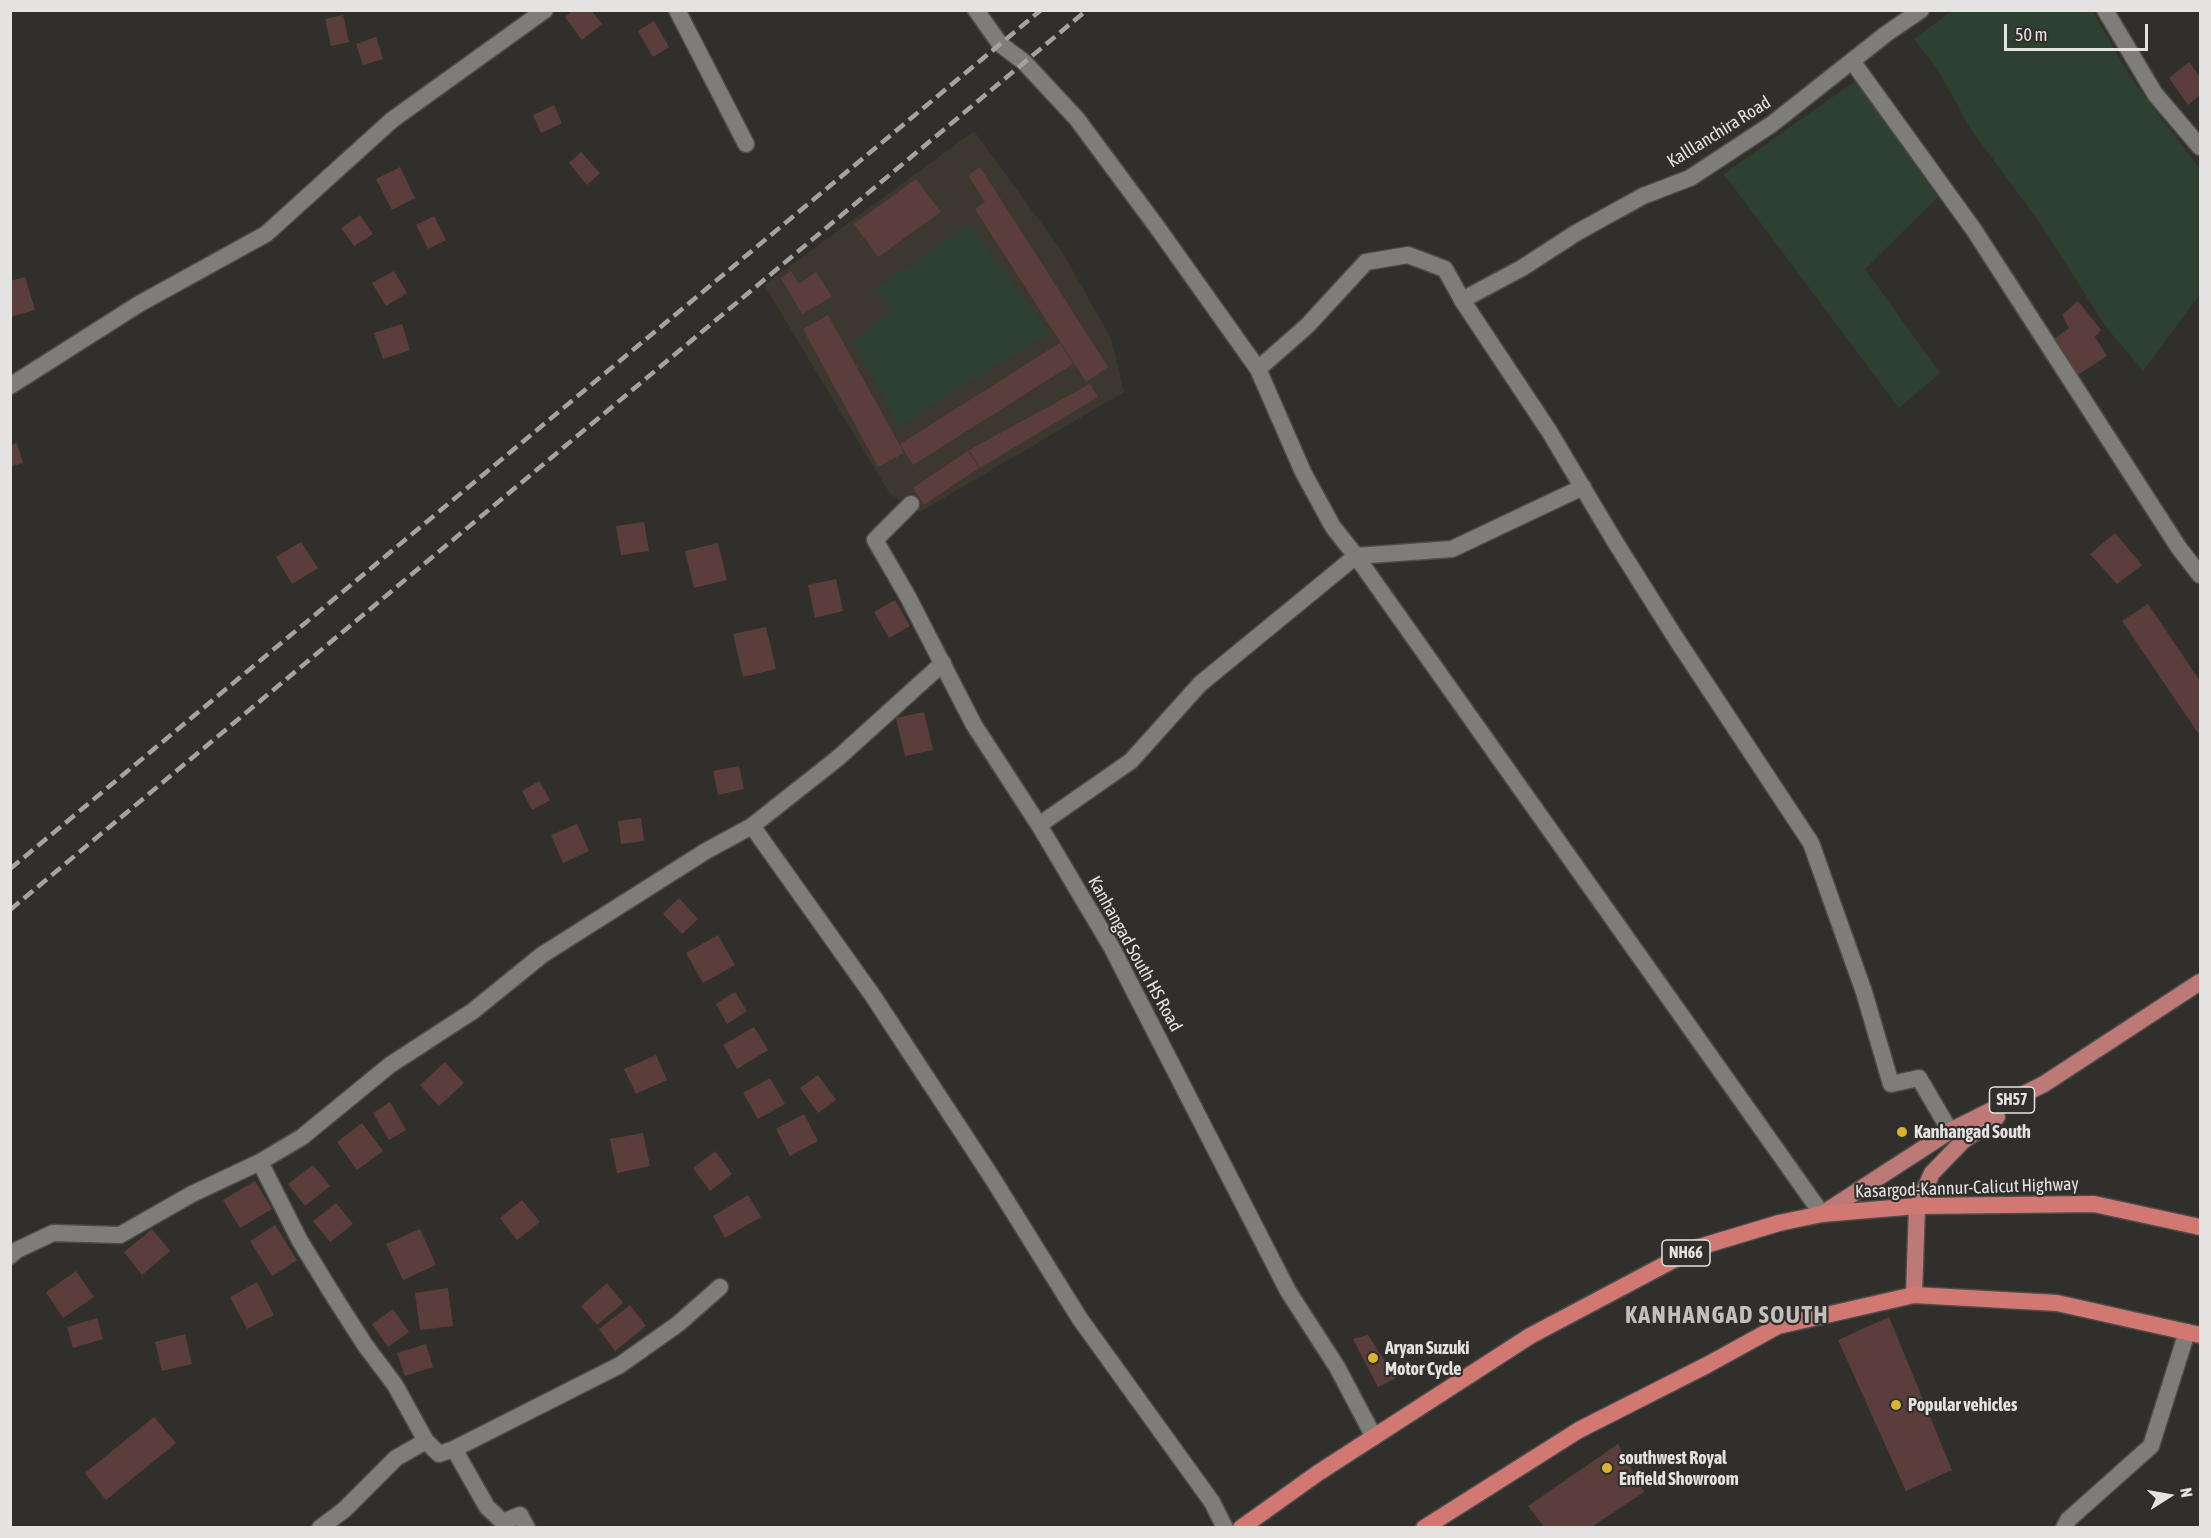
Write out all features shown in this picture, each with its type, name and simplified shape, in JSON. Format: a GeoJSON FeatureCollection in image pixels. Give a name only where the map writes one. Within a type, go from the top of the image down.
{"type":"FeatureCollection","features":[{"type":"Feature","properties":{"kind":"highway","name":"Kasargod-Kannur-Calicut Highway"},"geometry":{"type":"LineString","coordinates":[[1241,1527],[1530,1336],[1696,1248],[1779,1223],[1822,1214],[1917,1206],[2094,1204],[2200,1227]]}},
{"type":"Feature","properties":{"kind":"highway"},"geometry":{"type":"LineString","coordinates":[[1424,1527],[1579,1430],[1778,1326],[1914,1296],[2057,1303],[2194,1333]]}},
{"type":"Feature","properties":{"kind":"main road","name":"SH57"},"geometry":{"type":"LineString","coordinates":[[1914,1296],[1917,1206],[1932,1173],[1963,1141],[2044,1084],[2200,982]]}},
{"type":"Feature","properties":{"kind":"main road","name":"SH57"},"geometry":{"type":"LineString","coordinates":[[1822,1214],[1950,1131],[2044,1084]]}},
{"type":"Feature","properties":{"kind":"street"},"geometry":{"type":"LineString","coordinates":[[10,387],[139,304],[266,234],[392,120],[545,10]]}},
{"type":"Feature","properties":{"kind":"street"},"geometry":{"type":"LineString","coordinates":[[677,10],[746,144]]}},
{"type":"Feature","properties":{"kind":"street"},"geometry":{"type":"LineString","coordinates":[[976,10],[1000,44],[1024,62],[1077,119],[1157,226],[1258,369],[1303,472],[1333,527],[1356,556],[1822,1214]]}},
{"type":"Feature","properties":{"kind":"street","name":"Kalllanchira Road"},"geometry":{"type":"LineString","coordinates":[[1462,300],[1522,268],[1576,233],[1643,196],[1690,178],[1772,124],[1886,34],[1921,10]]}},
{"type":"Feature","properties":{"kind":"street"},"geometry":{"type":"LineString","coordinates":[[2105,10],[2155,94],[2200,147]]}},
{"type":"Feature","properties":{"kind":"street"},"geometry":{"type":"LineString","coordinates":[[1852,61],[1974,230],[2173,538],[2200,575]]}},
{"type":"Feature","properties":{"kind":"street"},"geometry":{"type":"LineString","coordinates":[[1258,369],[1307,326],[1366,262],[1408,255],[1445,269],[1462,300],[1549,431],[1675,637],[1811,843],[1864,992],[1891,1084],[1919,1078],[1950,1131]]}},
{"type":"Feature","properties":{"kind":"street"},"geometry":{"type":"LineString","coordinates":[[1039,825],[1131,761],[1200,684],[1356,556],[1452,549],[1582,487]]}},
{"type":"Feature","properties":{"kind":"street","name":"Kanhangad South HS Road"},"geometry":{"type":"LineString","coordinates":[[911,504],[875,540],[908,597],[974,724],[1039,825],[1112,948],[1288,1291],[1337,1367],[1374,1437]]}},
{"type":"Feature","properties":{"kind":"street"},"geometry":{"type":"LineString","coordinates":[[10,1256],[17,1250],[53,1233],[120,1235],[192,1194],[260,1162],[302,1137],[390,1065],[472,1011],[542,955],[706,851],[753,826],[838,758],[943,663]]}},
{"type":"Feature","properties":{"kind":"street"},"geometry":{"type":"LineString","coordinates":[[753,826],[873,996],[991,1176],[1080,1319],[1212,1502],[1225,1527]]}},
{"type":"Feature","properties":{"kind":"street"},"geometry":{"type":"LineString","coordinates":[[260,1162],[300,1241],[365,1346],[395,1384],[426,1441],[439,1454],[454,1449],[620,1365],[678,1324],[720,1287]]}},
{"type":"Feature","properties":{"kind":"street"},"geometry":{"type":"LineString","coordinates":[[2064,1527],[2068,1520],[2151,1446],[2194,1333]]}},
{"type":"Feature","properties":{"kind":"street"},"geometry":{"type":"LineString","coordinates":[[320,1527],[344,1510],[396,1458],[426,1441]]}},
{"type":"Feature","properties":{"kind":"street"},"geometry":{"type":"LineString","coordinates":[[454,1449],[487,1507],[503,1522],[520,1515],[527,1527]]}},
{"type":"Feature","properties":{"kind":"shaded area"},"geometry":{"type":"Polygon","coordinates":[[[974,131],[1061,250],[1111,338],[1124,392],[920,512],[890,494],[764,285],[974,131]]]}},
{"type":"Feature","properties":{"kind":"green space"},"geometry":{"type":"Polygon","coordinates":[[[1953,10],[2092,11],[2133,81],[2200,169],[2200,294],[2143,371],[2106,327],[2040,223],[1970,128],[1938,70],[1914,39],[1953,10]]]}},
{"type":"Feature","properties":{"kind":"green space"},"geometry":{"type":"Polygon","coordinates":[[[1858,79],[1938,197],[1865,269],[1940,373],[1899,408],[1724,174],[1858,79]]]}},
{"type":"Feature","properties":{"kind":"green space"},"geometry":{"type":"Polygon","coordinates":[[[969,225],[1050,333],[942,399],[900,428],[853,342],[892,311],[874,289],[969,225]]]}},
{"type":"Feature","properties":{"kind":"building"},"geometry":{"type":"Polygon","coordinates":[[[573,10],[591,10],[602,24],[582,40],[565,17],[573,10]]]}},
{"type":"Feature","properties":{"kind":"building"},"geometry":{"type":"Polygon","coordinates":[[[343,15],[349,42],[331,46],[325,19],[343,15]]]}},
{"type":"Feature","properties":{"kind":"building"},"geometry":{"type":"Polygon","coordinates":[[[654,21],[669,47],[653,57],[638,31],[654,21]]]}},
{"type":"Feature","properties":{"kind":"building"},"geometry":{"type":"Polygon","coordinates":[[[376,37],[383,59],[363,65],[356,44],[376,37]]]}},
{"type":"Feature","properties":{"kind":"building"},"geometry":{"type":"Polygon","coordinates":[[[2189,62],[2200,77],[2200,95],[2188,105],[2169,78],[2189,62]]]}},
{"type":"Feature","properties":{"kind":"building"},"geometry":{"type":"Polygon","coordinates":[[[554,105],[562,123],[541,133],[533,115],[554,105]]]}},
{"type":"Feature","properties":{"kind":"building"},"geometry":{"type":"Polygon","coordinates":[[[581,152],[600,173],[587,185],[569,163],[581,152]]]}},
{"type":"Feature","properties":{"kind":"building"},"geometry":{"type":"Polygon","coordinates":[[[400,167],[415,198],[392,210],[376,179],[400,167]]]}},
{"type":"Feature","properties":{"kind":"building"},"geometry":{"type":"Polygon","coordinates":[[[980,167],[1108,367],[1086,382],[975,209],[985,202],[968,175],[980,167]]]}},
{"type":"Feature","properties":{"kind":"building"},"geometry":{"type":"Polygon","coordinates":[[[916,179],[941,212],[878,257],[854,224],[916,179]]]}},
{"type":"Feature","properties":{"kind":"building"},"geometry":{"type":"Polygon","coordinates":[[[360,215],[373,234],[354,246],[341,228],[360,215]]]}},
{"type":"Feature","properties":{"kind":"building"},"geometry":{"type":"Polygon","coordinates":[[[434,216],[446,240],[428,249],[416,225],[434,216]]]}},
{"type":"Feature","properties":{"kind":"building"},"geometry":{"type":"Polygon","coordinates":[[[394,271],[407,293],[386,306],[372,283],[394,271]]]}},
{"type":"Feature","properties":{"kind":"building"},"geometry":{"type":"Polygon","coordinates":[[[791,271],[799,284],[816,272],[832,297],[802,314],[781,278],[791,271]]]}},
{"type":"Feature","properties":{"kind":"building"},"geometry":{"type":"Polygon","coordinates":[[[25,277],[35,310],[10,317],[10,281],[25,277]]]}},
{"type":"Feature","properties":{"kind":"building"},"geometry":{"type":"Polygon","coordinates":[[[2078,301],[2101,330],[2095,337],[2107,356],[2076,376],[2053,340],[2069,328],[2062,315],[2078,301]]]}},
{"type":"Feature","properties":{"kind":"building"},"geometry":{"type":"Polygon","coordinates":[[[828,315],[904,453],[878,467],[803,329],[828,315]]]}},
{"type":"Feature","properties":{"kind":"building"},"geometry":{"type":"Polygon","coordinates":[[[402,324],[410,350],[383,359],[374,333],[402,324]]]}},
{"type":"Feature","properties":{"kind":"building"},"geometry":{"type":"Polygon","coordinates":[[[1060,343],[1073,364],[913,465],[900,444],[1060,343]]]}},
{"type":"Feature","properties":{"kind":"building"},"geometry":{"type":"Polygon","coordinates":[[[1090,384],[1098,397],[980,468],[969,450],[1090,384]]]}},
{"type":"Feature","properties":{"kind":"building"},"geometry":{"type":"Polygon","coordinates":[[[17,443],[23,463],[10,467],[10,445],[17,443]]]}},
{"type":"Feature","properties":{"kind":"building"},"geometry":{"type":"Polygon","coordinates":[[[968,451],[979,468],[924,505],[913,488],[968,451]]]}},
{"type":"Feature","properties":{"kind":"building"},"geometry":{"type":"Polygon","coordinates":[[[644,522],[649,551],[621,555],[616,526],[644,522]]]}},
{"type":"Feature","properties":{"kind":"building"},"geometry":{"type":"Polygon","coordinates":[[[2115,533],[2142,565],[2117,584],[2090,554],[2115,533]]]}},
{"type":"Feature","properties":{"kind":"building"},"geometry":{"type":"Polygon","coordinates":[[[301,542],[318,568],[292,584],[276,557],[301,542]]]}},
{"type":"Feature","properties":{"kind":"building"},"geometry":{"type":"Polygon","coordinates":[[[718,543],[727,580],[694,588],[685,551],[718,543]]]}},
{"type":"Feature","properties":{"kind":"building"},"geometry":{"type":"Polygon","coordinates":[[[836,579],[843,611],[815,618],[808,585],[836,579]]]}},
{"type":"Feature","properties":{"kind":"building"},"geometry":{"type":"Polygon","coordinates":[[[895,600],[910,626],[889,638],[874,612],[895,600]]]}},
{"type":"Feature","properties":{"kind":"building"},"geometry":{"type":"Polygon","coordinates":[[[2148,604],[2200,681],[2200,732],[2198,733],[2122,621],[2148,604]]]}},
{"type":"Feature","properties":{"kind":"building"},"geometry":{"type":"Polygon","coordinates":[[[766,627],[776,669],[743,677],[733,634],[766,627]]]}},
{"type":"Feature","properties":{"kind":"building"},"geometry":{"type":"Polygon","coordinates":[[[924,712],[933,750],[905,756],[896,718],[924,712]]]}},
{"type":"Feature","properties":{"kind":"building"},"geometry":{"type":"Polygon","coordinates":[[[739,766],[744,789],[718,795],[713,771],[739,766]]]}},
{"type":"Feature","properties":{"kind":"building"},"geometry":{"type":"Polygon","coordinates":[[[539,781],[550,800],[532,810],[522,791],[539,781]]]}},
{"type":"Feature","properties":{"kind":"building"},"geometry":{"type":"Polygon","coordinates":[[[641,818],[644,841],[621,844],[618,821],[641,818]]]}},
{"type":"Feature","properties":{"kind":"building"},"geometry":{"type":"Polygon","coordinates":[[[577,824],[589,851],[563,863],[551,835],[577,824]]]}},
{"type":"Feature","properties":{"kind":"building"},"geometry":{"type":"Polygon","coordinates":[[[679,898],[698,919],[682,934],[663,914],[679,898]]]}},
{"type":"Feature","properties":{"kind":"building"},"geometry":{"type":"Polygon","coordinates":[[[718,935],[735,965],[703,983],[686,953],[718,935]]]}},
{"type":"Feature","properties":{"kind":"building"},"geometry":{"type":"Polygon","coordinates":[[[735,992],[747,1011],[727,1024],[716,1004],[735,992]]]}},
{"type":"Feature","properties":{"kind":"building"},"geometry":{"type":"Polygon","coordinates":[[[754,1027],[768,1050],[737,1069],[723,1045],[754,1027]]]}},
{"type":"Feature","properties":{"kind":"building"},"geometry":{"type":"Polygon","coordinates":[[[656,1055],[667,1080],[636,1094],[624,1069],[656,1055]]]}},
{"type":"Feature","properties":{"kind":"building"},"geometry":{"type":"Polygon","coordinates":[[[445,1062],[464,1083],[439,1106],[420,1085],[445,1062]]]}},
{"type":"Feature","properties":{"kind":"building"},"geometry":{"type":"Polygon","coordinates":[[[818,1075],[836,1100],[818,1113],[800,1088],[818,1075]]]}},
{"type":"Feature","properties":{"kind":"building"},"geometry":{"type":"Polygon","coordinates":[[[770,1078],[785,1104],[758,1119],[743,1093],[770,1078]]]}},
{"type":"Feature","properties":{"kind":"building"},"geometry":{"type":"Polygon","coordinates":[[[390,1102],[406,1130],[389,1140],[373,1113],[390,1102]]]}},
{"type":"Feature","properties":{"kind":"building"},"geometry":{"type":"Polygon","coordinates":[[[804,1114],[818,1141],[790,1156],[776,1129],[804,1114]]]}},
{"type":"Feature","properties":{"kind":"building"},"geometry":{"type":"Polygon","coordinates":[[[362,1123],[383,1151],[357,1170],[337,1142],[362,1123]]]}},
{"type":"Feature","properties":{"kind":"building"},"geometry":{"type":"Polygon","coordinates":[[[643,1133],[650,1166],[617,1173],[610,1139],[643,1133]]]}},
{"type":"Feature","properties":{"kind":"building"},"geometry":{"type":"Polygon","coordinates":[[[715,1151],[732,1174],[710,1191],[693,1168],[715,1151]]]}},
{"type":"Feature","properties":{"kind":"building"},"geometry":{"type":"Polygon","coordinates":[[[313,1165],[330,1186],[305,1206],[288,1184],[313,1165]]]}},
{"type":"Feature","properties":{"kind":"building"},"geometry":{"type":"Polygon","coordinates":[[[255,1181],[272,1209],[240,1228],[223,1200],[255,1181]]]}},
{"type":"Feature","properties":{"kind":"building"},"geometry":{"type":"Polygon","coordinates":[[[748,1195],[761,1217],[725,1238],[713,1216],[748,1195]]]}},
{"type":"Feature","properties":{"kind":"building"},"geometry":{"type":"Polygon","coordinates":[[[522,1200],[540,1222],[517,1240],[500,1218],[522,1200]]]}},
{"type":"Feature","properties":{"kind":"building"},"geometry":{"type":"Polygon","coordinates":[[[336,1203],[353,1224],[330,1242],[313,1221],[336,1203]]]}},
{"type":"Feature","properties":{"kind":"building"},"geometry":{"type":"Polygon","coordinates":[[[275,1225],[297,1260],[272,1276],[250,1241],[275,1225]]]}},
{"type":"Feature","properties":{"kind":"building"},"geometry":{"type":"Polygon","coordinates":[[[152,1229],[170,1251],[142,1275],[124,1252],[152,1229]]]}},
{"type":"Feature","properties":{"kind":"building"},"geometry":{"type":"Polygon","coordinates":[[[420,1229],[436,1265],[403,1280],[386,1244],[420,1229]]]}},
{"type":"Feature","properties":{"kind":"building"},"geometry":{"type":"Polygon","coordinates":[[[76,1271],[94,1297],[63,1318],[46,1292],[76,1271]]]}},
{"type":"Feature","properties":{"kind":"building"},"geometry":{"type":"Polygon","coordinates":[[[257,1282],[274,1315],[247,1329],[230,1297],[257,1282]]]}},
{"type":"Feature","properties":{"kind":"building"},"geometry":{"type":"Polygon","coordinates":[[[607,1283],[623,1303],[597,1325],[581,1306],[607,1283]]]}},
{"type":"Feature","properties":{"kind":"building"},"geometry":{"type":"Polygon","coordinates":[[[448,1288],[453,1326],[420,1330],[415,1293],[448,1288]]]}},
{"type":"Feature","properties":{"kind":"building"},"geometry":{"type":"Polygon","coordinates":[[[630,1305],[646,1326],[615,1351],[599,1329],[630,1305]]]}},
{"type":"Feature","properties":{"kind":"building"},"geometry":{"type":"Polygon","coordinates":[[[393,1309],[409,1332],[388,1347],[372,1324],[393,1309]]]}},
{"type":"Feature","properties":{"kind":"building","name":"Popular vehicles"},"geometry":{"type":"Polygon","coordinates":[[[1889,1317],[1952,1470],[1906,1491],[1838,1340],[1889,1317]]]}},
{"type":"Feature","properties":{"kind":"building"},"geometry":{"type":"Polygon","coordinates":[[[97,1318],[103,1339],[73,1348],[67,1327],[97,1318]]]}},
{"type":"Feature","properties":{"kind":"building"},"geometry":{"type":"Polygon","coordinates":[[[185,1334],[192,1364],[162,1371],[155,1342],[185,1334]]]}},
{"type":"Feature","properties":{"kind":"building","name":"Aryan Suzuki Motor Cycle"},"geometry":{"type":"Polygon","coordinates":[[[1368,1335],[1396,1378],[1378,1387],[1353,1339],[1368,1335]]]}},
{"type":"Feature","properties":{"kind":"building"},"geometry":{"type":"Polygon","coordinates":[[[426,1344],[433,1367],[405,1376],[397,1353],[426,1344]]]}},
{"type":"Feature","properties":{"kind":"building"},"geometry":{"type":"Polygon","coordinates":[[[154,1417],[176,1443],[106,1500],[85,1473],[154,1417]]]}},
{"type":"Feature","properties":{"kind":"building","name":"southwest Royal Enfield Showroom"},"geometry":{"type":"Polygon","coordinates":[[[1618,1444],[1644,1492],[1590,1528],[1545,1528],[1528,1506],[1618,1444]]]}},
{"type":"Feature","properties":{"kind":"railway"},"geometry":{"type":"LineString","coordinates":[[10,869],[1041,10]]}},
{"type":"Feature","properties":{"kind":"railway"},"geometry":{"type":"LineString","coordinates":[[10,910],[1087,10]]}},
{"type":"Feature","properties":{"kind":"place","name":"Kanhangad South"},"geometry":{"type":"Point","coordinates":[1902,1132]}},
{"type":"Feature","properties":{"kind":"place","name":"Aryan Suzuki Motor Cycle"},"geometry":{"type":"Point","coordinates":[1373,1358]}},
{"type":"Feature","properties":{"kind":"place","name":"Popular vehicles"},"geometry":{"type":"Point","coordinates":[1896,1405]}},
{"type":"Feature","properties":{"kind":"place","name":"southwest Royal Enfield Showroom"},"geometry":{"type":"Point","coordinates":[1607,1468]}},
{"type":"Feature","properties":{"kind":"district","name":"KANHANGAD SOUTH"},"geometry":{"type":"Point","coordinates":[1727,1315]}}]}
